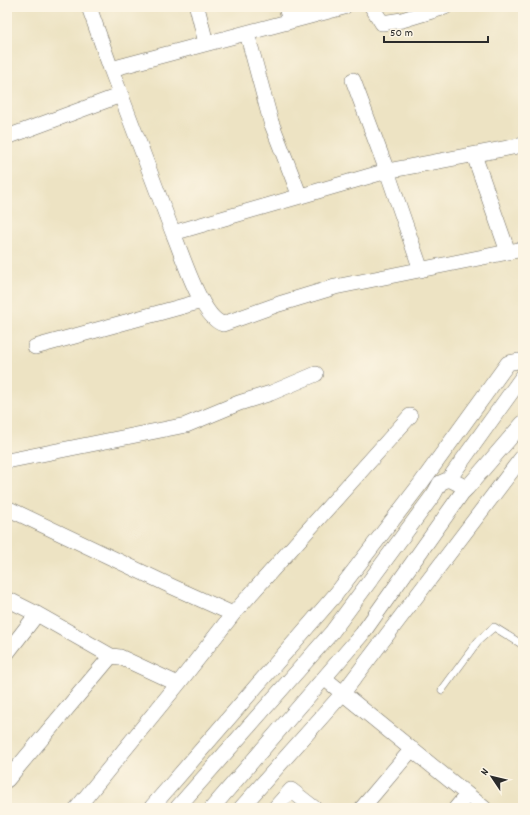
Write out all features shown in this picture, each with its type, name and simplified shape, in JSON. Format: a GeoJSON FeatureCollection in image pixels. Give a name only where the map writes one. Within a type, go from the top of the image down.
{"type":"FeatureCollection","features":[{"type":"Feature","properties":{"kind":"street"},"geometry":{"type":"LineString","coordinates":[[89,7],[120,95],[196,290],[210,314],[216,320],[224,324],[279,304],[335,287],[523,249]]}},
{"type":"Feature","properties":{"kind":"street"},"geometry":{"type":"LineString","coordinates":[[197,7],[206,43]]}},
{"type":"Feature","properties":{"kind":"street"},"geometry":{"type":"LineString","coordinates":[[111,69],[247,33],[288,14],[344,7]]}},
{"type":"Feature","properties":{"kind":"street"},"geometry":{"type":"LineString","coordinates":[[372,7],[382,23],[402,20],[445,7]]}},
{"type":"Feature","properties":{"kind":"street"},"geometry":{"type":"LineString","coordinates":[[247,33],[271,122],[301,196]]}},
{"type":"Feature","properties":{"kind":"street"},"geometry":{"type":"LineString","coordinates":[[353,80],[387,171],[421,270]]}},
{"type":"Feature","properties":{"kind":"street"},"geometry":{"type":"LineString","coordinates":[[7,137],[120,95]]}},
{"type":"Feature","properties":{"kind":"street"},"geometry":{"type":"LineString","coordinates":[[173,232],[387,171],[523,146]]}},
{"type":"Feature","properties":{"kind":"street"},"geometry":{"type":"LineString","coordinates":[[474,155],[508,252]]}},
{"type":"Feature","properties":{"kind":"street"},"geometry":{"type":"LineString","coordinates":[[35,347],[202,301]]}},
{"type":"Feature","properties":{"kind":"street"},"geometry":{"type":"LineString","coordinates":[[150,808],[336,594],[421,483],[508,363],[518,361],[523,363]]}},
{"type":"Feature","properties":{"kind":"street"},"geometry":{"type":"LineString","coordinates":[[7,461],[186,425],[239,403],[271,393],[316,374]]}},
{"type":"Feature","properties":{"kind":"street"},"geometry":{"type":"LineString","coordinates":[[177,808],[332,632],[434,494],[440,483],[449,479],[523,376]]}},
{"type":"Feature","properties":{"kind":"street"},"geometry":{"type":"LineString","coordinates":[[78,808],[233,614],[410,416]]}},
{"type":"Feature","properties":{"kind":"street"},"geometry":{"type":"LineString","coordinates":[[212,808],[362,634],[462,493],[523,423]]}},
{"type":"Feature","properties":{"kind":"street"},"geometry":{"type":"LineString","coordinates":[[241,808],[343,693],[523,456]]}},
{"type":"Feature","properties":{"kind":"street"},"geometry":{"type":"LineString","coordinates":[[449,479],[467,488]]}},
{"type":"Feature","properties":{"kind":"street"},"geometry":{"type":"LineString","coordinates":[[7,508],[233,614]]}},
{"type":"Feature","properties":{"kind":"street"},"geometry":{"type":"LineString","coordinates":[[7,599],[38,614],[111,656],[120,657],[178,684]]}},
{"type":"Feature","properties":{"kind":"street"},"geometry":{"type":"LineString","coordinates":[[7,653],[38,614]]}},
{"type":"Feature","properties":{"kind":"street"},"geometry":{"type":"LineString","coordinates":[[7,780],[111,656]]}},
{"type":"Feature","properties":{"kind":"street"},"geometry":{"type":"LineString","coordinates":[[324,678],[484,808]]}},
{"type":"Feature","properties":{"kind":"street"},"geometry":{"type":"LineString","coordinates":[[362,808],[412,750]]}},
{"type":"Feature","properties":{"kind":"street"},"geometry":{"type":"LineString","coordinates":[[275,808],[291,790],[314,808]]}},
{"type":"Feature","properties":{"kind":"street"},"geometry":{"type":"LineString","coordinates":[[456,808],[467,795]]}},
{"type":"Feature","properties":{"kind":"lane"},"geometry":{"type":"LineString","coordinates":[[442,690],[478,641],[494,627],[523,645]]}}]}
